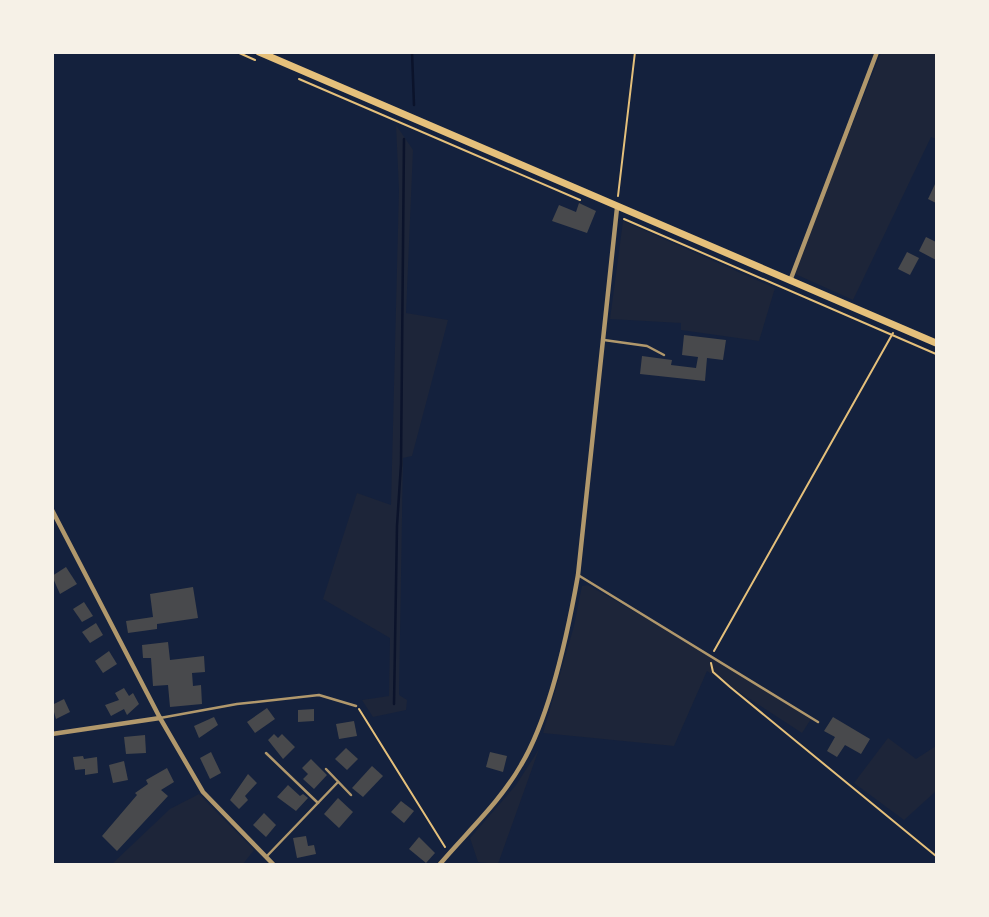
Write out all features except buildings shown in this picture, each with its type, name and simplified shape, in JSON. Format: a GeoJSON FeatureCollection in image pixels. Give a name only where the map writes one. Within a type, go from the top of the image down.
{"type":"FeatureCollection","features":[{"type":"Feature","properties":{"kind":"main road"},"geometry":{"type":"LineString","coordinates":[[259,52],[936,343]]}},
{"type":"Feature","properties":{"kind":"street"},"geometry":{"type":"LineString","coordinates":[[789,282],[877,52]]}},
{"type":"Feature","properties":{"kind":"street"},"geometry":{"type":"LineString","coordinates":[[440,864],[505,789],[536,735],[569,625],[578,575],[617,208]]}},
{"type":"Feature","properties":{"kind":"street"},"geometry":{"type":"LineString","coordinates":[[52,510],[160,718],[203,792],[273,864]]}},
{"type":"Feature","properties":{"kind":"street"},"geometry":{"type":"LineString","coordinates":[[52,734],[160,718]]}},
{"type":"Feature","properties":{"kind":"lane"},"geometry":{"type":"LineString","coordinates":[[604,340],[647,346],[664,355]]}},
{"type":"Feature","properties":{"kind":"lane"},"geometry":{"type":"LineString","coordinates":[[578,575],[818,722]]}},
{"type":"Feature","properties":{"kind":"lane"},"geometry":{"type":"LineString","coordinates":[[160,718],[237,704],[319,695],[356,706]]}},
{"type":"Feature","properties":{"kind":"lane"},"geometry":{"type":"LineString","coordinates":[[266,753],[318,803]]}},
{"type":"Feature","properties":{"kind":"lane"},"geometry":{"type":"LineString","coordinates":[[326,769],[351,795]]}},
{"type":"Feature","properties":{"kind":"lane"},"geometry":{"type":"LineString","coordinates":[[266,857],[338,782]]}},
{"type":"Feature","properties":{"kind":"path"},"geometry":{"type":"LineString","coordinates":[[237,52],[261,63]]}},
{"type":"Feature","properties":{"kind":"path"},"geometry":{"type":"LineString","coordinates":[[617,208],[635,52]]}},
{"type":"Feature","properties":{"kind":"path"},"geometry":{"type":"LineString","coordinates":[[297,78],[585,202]]}},
{"type":"Feature","properties":{"kind":"path"},"geometry":{"type":"LineString","coordinates":[[624,219],[936,354]]}},
{"type":"Feature","properties":{"kind":"path"},"geometry":{"type":"LineString","coordinates":[[897,326],[712,655],[712,672],[936,856]]}},
{"type":"Feature","properties":{"kind":"path"},"geometry":{"type":"LineString","coordinates":[[356,706],[449,854]]}},
{"type":"Feature","properties":{"kind":"shaded area"},"geometry":{"type":"Polygon","coordinates":[[[881,53],[936,53],[936,139],[931,137],[853,300],[793,273],[881,53]]]}},
{"type":"Feature","properties":{"kind":"shaded area"},"geometry":{"type":"Polygon","coordinates":[[[396,125],[413,150],[406,313],[448,320],[412,456],[403,458],[399,695],[407,700],[406,710],[373,717],[362,700],[389,696],[390,638],[323,599],[357,493],[391,505],[399,190],[396,125]]]}},
{"type":"Feature","properties":{"kind":"shaded area"},"geometry":{"type":"Polygon","coordinates":[[[623,221],[775,288],[759,341],[681,330],[681,323],[610,319],[623,221]]]}},
{"type":"Feature","properties":{"kind":"shaded area"},"geometry":{"type":"Polygon","coordinates":[[[588,585],[711,655],[811,719],[802,733],[707,671],[674,746],[543,733],[574,626],[582,586],[588,585]]]}},
{"type":"Feature","properties":{"kind":"shaded area"},"geometry":{"type":"Polygon","coordinates":[[[888,738],[916,759],[936,746],[936,791],[904,820],[854,783],[888,738]]]}},
{"type":"Feature","properties":{"kind":"shaded area"},"geometry":{"type":"Polygon","coordinates":[[[539,749],[498,864],[478,862],[470,838],[516,785],[539,749]]]}},
{"type":"Feature","properties":{"kind":"shaded area"},"geometry":{"type":"Polygon","coordinates":[[[199,794],[254,850],[243,864],[112,864],[170,809],[199,794]]]}},
{"type":"Feature","properties":{"kind":"waterway"},"geometry":{"type":"LineString","coordinates":[[412,52],[414,105]]}},
{"type":"Feature","properties":{"kind":"waterway"},"geometry":{"type":"LineString","coordinates":[[394,704],[397,526],[401,464],[404,139]]}}]}
